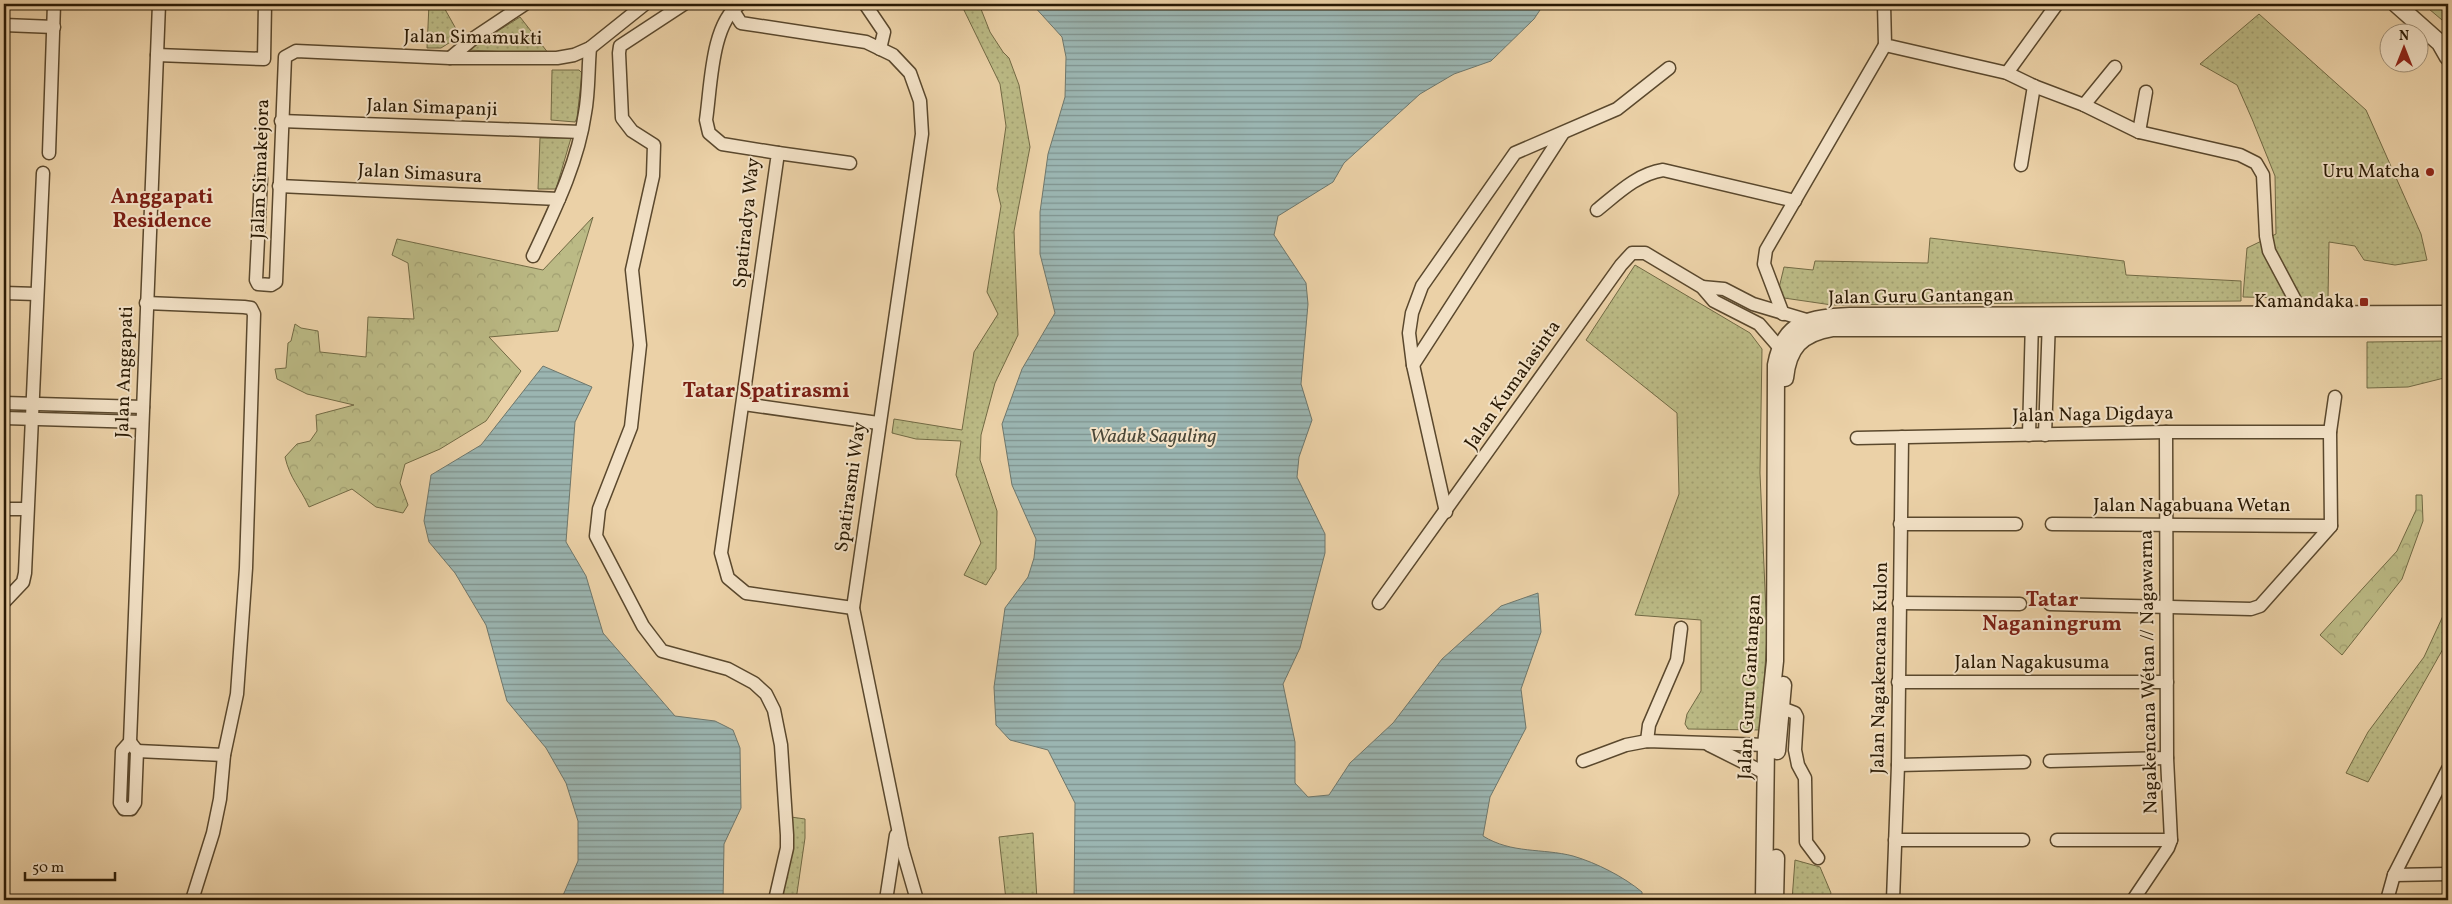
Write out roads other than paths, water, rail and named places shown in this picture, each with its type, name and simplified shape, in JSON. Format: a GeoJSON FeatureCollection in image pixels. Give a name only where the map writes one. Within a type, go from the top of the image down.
{"type":"FeatureCollection","features":[{"type":"Feature","properties":{"kind":"street"},"geometry":{"type":"LineString","coordinates":[[49,153],[54,4]]}},
{"type":"Feature","properties":{"kind":"street","name":"Jalan Anggapati"},"geometry":{"type":"LineString","coordinates":[[159,4],[146,303],[134,746],[224,755]]}},
{"type":"Feature","properties":{"kind":"street"},"geometry":{"type":"LineString","coordinates":[[157,55],[264,59],[265,4]]}},
{"type":"Feature","properties":{"kind":"street"},"geometry":{"type":"LineString","coordinates":[[450,58],[474,38],[525,4]]}},
{"type":"Feature","properties":{"kind":"street","name":"Jalan Simamukti"},"geometry":{"type":"LineString","coordinates":[[285,56],[296,51],[450,58],[557,58],[574,55],[590,48],[645,4]]}},
{"type":"Feature","properties":{"kind":"street"},"geometry":{"type":"LineString","coordinates":[[684,4],[620,46],[618,53],[622,118],[632,131],[654,145],[653,168],[632,270],[640,345],[631,427],[599,509],[596,536],[644,626],[662,650],[728,669],[754,683],[766,694],[774,710],[781,745],[787,835],[775,900]]}},
{"type":"Feature","properties":{"kind":"street"},"geometry":{"type":"LineString","coordinates":[[865,4],[884,32],[880,49]]}},
{"type":"Feature","properties":{"kind":"street"},"geometry":{"type":"LineString","coordinates":[[1783,314],[1764,260],[1771,240],[1885,45],[1884,4]]}},
{"type":"Feature","properties":{"kind":"street"},"geometry":{"type":"LineString","coordinates":[[2007,72],[2057,4]]}},
{"type":"Feature","properties":{"kind":"street"},"geometry":{"type":"LineString","coordinates":[[2396,4],[2440,43],[2448,57]]}},
{"type":"Feature","properties":{"kind":"street","name":"Spatirasmi Way"},"geometry":{"type":"LineString","coordinates":[[736,6],[742,23],[866,42],[893,55],[910,73],[920,101],[922,134],[878,423],[853,608],[898,825],[917,900]]}},
{"type":"Feature","properties":{"kind":"street","name":"Spatiradya Way"},"geometry":{"type":"LineString","coordinates":[[736,6],[719,34],[706,120],[710,133],[722,144],[778,153],[744,404],[721,553],[728,578],[746,593],[853,608]]}},
{"type":"Feature","properties":{"kind":"street"},"geometry":{"type":"LineString","coordinates":[[4,25],[54,27]]}},
{"type":"Feature","properties":{"kind":"street"},"geometry":{"type":"LineString","coordinates":[[1885,45],[2007,72],[2034,86],[2084,105],[2139,132],[2240,155],[2256,162],[2263,175],[2266,236],[2269,251],[2303,315]]}},
{"type":"Feature","properties":{"kind":"street"},"geometry":{"type":"LineString","coordinates":[[533,256],[559,199],[581,132],[586,112],[590,48]]}},
{"type":"Feature","properties":{"kind":"street","name":"Jalan Simakejora"},"geometry":{"type":"LineString","coordinates":[[260,178],[256,280],[258,284],[271,285],[276,282],[285,56]]}},
{"type":"Feature","properties":{"kind":"street"},"geometry":{"type":"LineString","coordinates":[[2084,105],[2115,67]]}},
{"type":"Feature","properties":{"kind":"street"},"geometry":{"type":"LineString","coordinates":[[1446,512],[1413,365],[1409,334],[1412,313],[1422,286],[1515,153],[1617,108],[1669,68]]}},
{"type":"Feature","properties":{"kind":"street"},"geometry":{"type":"LineString","coordinates":[[2021,165],[2034,86]]}},
{"type":"Feature","properties":{"kind":"street"},"geometry":{"type":"LineString","coordinates":[[2139,132],[2146,92]]}},
{"type":"Feature","properties":{"kind":"street","name":"Jalan Simapanji"},"geometry":{"type":"LineString","coordinates":[[281,121],[581,132]]}},
{"type":"Feature","properties":{"kind":"street"},"geometry":{"type":"LineString","coordinates":[[1413,365],[1563,133]]}},
{"type":"Feature","properties":{"kind":"street"},"geometry":{"type":"LineString","coordinates":[[778,153],[850,163]]}},
{"type":"Feature","properties":{"kind":"street"},"geometry":{"type":"LineString","coordinates":[[1598,210],[1636,181],[1652,172],[1663,170],[1795,201]]}},
{"type":"Feature","properties":{"kind":"street"},"geometry":{"type":"LineString","coordinates":[[4,602],[23,582],[43,173]]}},
{"type":"Feature","properties":{"kind":"street","name":"Jalan Simasura"},"geometry":{"type":"LineString","coordinates":[[279,186],[559,199]]}},
{"type":"Feature","properties":{"kind":"street","name":"Jalan Kumalasinta"},"geometry":{"type":"LineString","coordinates":[[1379,603],[1632,253],[1646,253],[1702,287]]}},
{"type":"Feature","properties":{"kind":"street"},"geometry":{"type":"LineString","coordinates":[[1702,287],[1724,289],[1753,304],[1816,325]]}},
{"type":"Feature","properties":{"kind":"street"},"geometry":{"type":"LineString","coordinates":[[1702,287],[1714,301],[1759,324],[1786,349]]}},
{"type":"Feature","properties":{"kind":"street"},"geometry":{"type":"LineString","coordinates":[[4,293],[37,294]]}},
{"type":"Feature","properties":{"kind":"street"},"geometry":{"type":"LineString","coordinates":[[146,303],[244,307],[251,308],[254,314],[246,568],[237,694],[224,755],[220,799],[213,833],[192,900]]}},
{"type":"Feature","properties":{"kind":"street","name":"Jalan Guru Gantangan"},"geometry":{"type":"LineString","coordinates":[[2049,322],[2303,315],[2448,314]]}},
{"type":"Feature","properties":{"kind":"street"},"geometry":{"type":"LineString","coordinates":[[2029,435],[2032,322]]}},
{"type":"Feature","properties":{"kind":"street"},"geometry":{"type":"LineString","coordinates":[[2045,435],[2049,322]]}},
{"type":"Feature","properties":{"kind":"street","name":"Jalan Guru Gantangan"},"geometry":{"type":"LineString","coordinates":[[1764,900],[1766,745],[1775,661],[1776,366],[1786,349],[1805,336],[1816,325],[2049,322],[2448,328]]}},
{"type":"Feature","properties":{"kind":"street","name":"Jalan Guru Gantangan"},"geometry":{"type":"LineString","coordinates":[[1775,900],[1776,758],[1782,708],[1786,624],[1785,378],[1788,359],[1786,349]]}},
{"type":"Feature","properties":{"kind":"street"},"geometry":{"type":"LineString","coordinates":[[2050,604],[2251,609],[2260,606],[2331,526],[2330,432],[2335,396]]}},
{"type":"Feature","properties":{"kind":"street"},"geometry":{"type":"LineString","coordinates":[[4,403],[143,407]]}},
{"type":"Feature","properties":{"kind":"street"},"geometry":{"type":"LineString","coordinates":[[744,404],[878,423]]}},
{"type":"Feature","properties":{"kind":"street"},"geometry":{"type":"LineString","coordinates":[[4,418],[142,422]]}},
{"type":"Feature","properties":{"kind":"street","name":"Jalan Naga Digdaya"},"geometry":{"type":"LineString","coordinates":[[1857,438],[2166,432],[2330,432]]}},
{"type":"Feature","properties":{"kind":"street","name":"Nagakencana Wétan // Nagawarna"},"geometry":{"type":"LineString","coordinates":[[2133,900],[2168,848],[2170,840],[2167,758],[2166,432]]}},
{"type":"Feature","properties":{"kind":"street","name":"Jalan Nagakencana Kulon"},"geometry":{"type":"LineString","coordinates":[[1893,900],[1898,766],[1902,437]]}},
{"type":"Feature","properties":{"kind":"street"},"geometry":{"type":"LineString","coordinates":[[4,509],[28,510]]}},
{"type":"Feature","properties":{"kind":"street"},"geometry":{"type":"LineString","coordinates":[[1900,524],[2016,524]]}},
{"type":"Feature","properties":{"kind":"street","name":"Jalan Nagabuana Wetan"},"geometry":{"type":"LineString","coordinates":[[2052,524],[2331,526]]}},
{"type":"Feature","properties":{"kind":"street"},"geometry":{"type":"LineString","coordinates":[[1899,603],[2020,604]]}},
{"type":"Feature","properties":{"kind":"street"},"geometry":{"type":"LineString","coordinates":[[1647,741],[1650,725],[1677,660],[1681,628]]}},
{"type":"Feature","properties":{"kind":"street","name":"Jalan Nagakusuma"},"geometry":{"type":"LineString","coordinates":[[1898,682],[2167,682]]}},
{"type":"Feature","properties":{"kind":"street"},"geometry":{"type":"LineString","coordinates":[[1782,708],[1795,713],[1797,717],[1795,750],[1798,765],[1805,778],[1806,842],[1818,858]]}},
{"type":"Feature","properties":{"kind":"street"},"geometry":{"type":"LineString","coordinates":[[1583,761],[1626,745],[1647,741],[1709,745],[1766,745]]}},
{"type":"Feature","properties":{"kind":"street"},"geometry":{"type":"LineString","coordinates":[[1709,745],[1766,773]]}},
{"type":"Feature","properties":{"kind":"street"},"geometry":{"type":"LineString","coordinates":[[2050,761],[2167,758]]}},
{"type":"Feature","properties":{"kind":"street"},"geometry":{"type":"LineString","coordinates":[[1898,766],[2024,762]]}},
{"type":"Feature","properties":{"kind":"street"},"geometry":{"type":"LineString","coordinates":[[2387,900],[2394,875],[2443,788],[2448,769]]}},
{"type":"Feature","properties":{"kind":"street","name":"Spatirasmi Way"},"geometry":{"type":"LineString","coordinates":[[886,900],[898,825]]}},
{"type":"Feature","properties":{"kind":"street"},"geometry":{"type":"LineString","coordinates":[[1895,840],[2023,840]]}},
{"type":"Feature","properties":{"kind":"street"},"geometry":{"type":"LineString","coordinates":[[2057,840],[2170,840]]}},
{"type":"Feature","properties":{"kind":"street"},"geometry":{"type":"LineString","coordinates":[[2394,875],[2448,874]]}},
{"type":"Feature","properties":{"kind":"water","name":"Waduk Saguling"},"geometry":{"type":"Polygon","coordinates":[[[1032,4],[1544,4],[1534,19],[1491,61],[1454,74],[1420,94],[1344,163],[1333,182],[1278,216],[1274,235],[1306,283],[1308,304],[1301,384],[1312,420],[1299,457],[1297,477],[1325,534],[1325,553],[1300,648],[1283,684],[1295,742],[1295,783],[1308,797],[1329,795],[1350,763],[1393,723],[1442,659],[1501,606],[1538,593],[1541,632],[1521,689],[1526,728],[1490,797],[1483,836],[1505,846],[1573,856],[1591,862],[1635,886],[1642,892],[1642,900],[1074,900],[1075,803],[1048,750],[1010,740],[996,725],[994,687],[1005,608],[1028,577],[1034,558],[1036,539],[1012,485],[1002,424],[1022,369],[1055,313],[1040,254],[1040,212],[1048,154],[1065,97],[1066,57],[1062,37],[1032,4]]]}},
{"type":"Feature","properties":{"kind":"water"},"geometry":{"type":"Polygon","coordinates":[[[543,366],[592,387],[575,422],[566,542],[586,576],[603,633],[675,716],[715,721],[733,730],[740,748],[741,808],[724,844],[723,900],[561,900],[578,861],[578,821],[566,783],[546,748],[507,701],[486,625],[455,573],[429,542],[424,521],[431,475],[481,445],[543,366]]]}},
{"type":"Feature","properties":{"kind":"place","name":"Uru Matcha"},"geometry":{"type":"Point","coordinates":[2430,172]}},
{"type":"Feature","properties":{"kind":"place","name":"Kamandaka"},"geometry":{"type":"Point","coordinates":[2364,302]}},
{"type":"Feature","properties":{"kind":"district","name":"Anggapati Residence"},"geometry":{"type":"Point","coordinates":[162,209]}},
{"type":"Feature","properties":{"kind":"district","name":"Tatar Spatirasmi"},"geometry":{"type":"Point","coordinates":[766,391]}},
{"type":"Feature","properties":{"kind":"district","name":"Tatar Naganingrum"},"geometry":{"type":"Point","coordinates":[2052,612]}}]}
